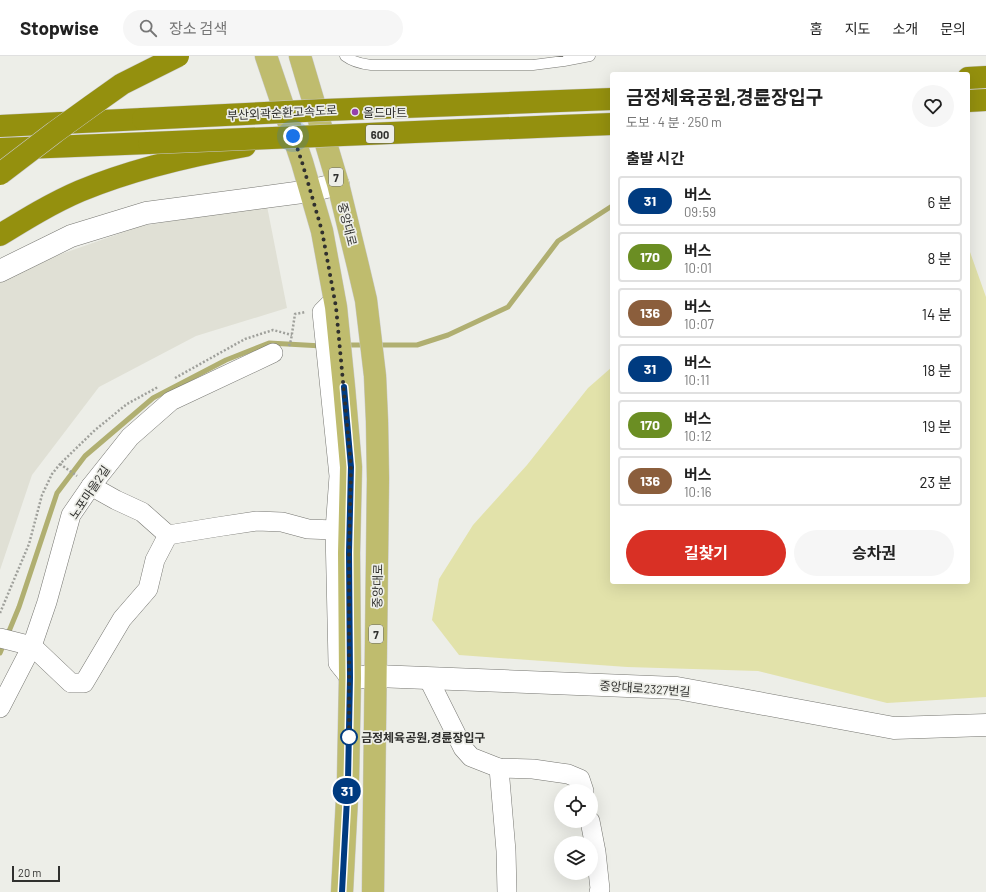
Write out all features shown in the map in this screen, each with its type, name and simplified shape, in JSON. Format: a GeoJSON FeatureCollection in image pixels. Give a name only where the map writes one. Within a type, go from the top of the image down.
{"type":"FeatureCollection","features":[{"type":"Feature","properties":{"kind":"highway"},"geometry":{"type":"LineString","coordinates":[[0,174],[122,84],[178,56]]}},
{"type":"Feature","properties":{"kind":"highway"},"geometry":{"type":"LineString","coordinates":[[970,78],[986,77]]}},
{"type":"Feature","properties":{"kind":"highway","name":"부산외곽순환고속도로"},"geometry":{"type":"LineString","coordinates":[[0,126],[325,110],[610,99]]}},
{"type":"Feature","properties":{"kind":"highway"},"geometry":{"type":"LineString","coordinates":[[970,101],[986,100]]}},
{"type":"Feature","properties":{"kind":"highway","name":"부산외곽순환고속도로"},"geometry":{"type":"LineString","coordinates":[[0,149],[610,124]]}},
{"type":"Feature","properties":{"kind":"highway"},"geometry":{"type":"LineString","coordinates":[[0,235],[39,212],[80,191],[102,182],[158,165],[288,137]]}},
{"type":"Feature","properties":{"kind":"main road"},"geometry":{"type":"LineString","coordinates":[[266,56],[302,162],[322,231],[336,380],[351,467],[348,780],[342,892]]}},
{"type":"Feature","properties":{"kind":"main road","name":"중앙대로"},"geometry":{"type":"LineString","coordinates":[[300,56],[338,184],[366,300],[375,376],[378,420],[378,472],[373,892]]}},
{"type":"Feature","properties":{"kind":"street"},"geometry":{"type":"LineString","coordinates":[[0,271],[71,236],[146,213],[310,191],[338,184]]}},
{"type":"Feature","properties":{"kind":"street","name":"노포마을2길"},"geometry":{"type":"LineString","coordinates":[[0,708],[27,645],[48,602],[71,515],[87,483],[130,437],[171,401],[273,353]]}},
{"type":"Feature","properties":{"kind":"street"},"geometry":{"type":"LineString","coordinates":[[336,380],[339,476],[335,530],[338,663],[350,678]]}},
{"type":"Feature","properties":{"kind":"street"},"geometry":{"type":"LineString","coordinates":[[87,483],[116,500],[142,512],[168,535]]}},
{"type":"Feature","properties":{"kind":"street"},"geometry":{"type":"LineString","coordinates":[[168,535],[257,521],[282,522],[308,529],[335,530]]}},
{"type":"Feature","properties":{"kind":"street"},"geometry":{"type":"LineString","coordinates":[[0,638],[27,645],[71,683],[84,683],[122,619],[148,589],[155,560],[168,535]]}},
{"type":"Feature","properties":{"kind":"street","name":"중앙대로2327번길"},"geometry":{"type":"LineString","coordinates":[[350,678],[376,676],[677,688],[894,728],[986,725]]}},
{"type":"Feature","properties":{"kind":"street"},"geometry":{"type":"LineString","coordinates":[[428,678],[464,748],[471,757],[499,768],[533,769],[568,774],[580,778],[582,784]]}},
{"type":"Feature","properties":{"kind":"street"},"geometry":{"type":"LineString","coordinates":[[499,768],[506,851],[507,892]]}},
{"type":"Feature","properties":{"kind":"street"},"geometry":{"type":"LineString","coordinates":[[591,828],[596,852],[600,889],[599,892]]}},
{"type":"Feature","properties":{"kind":"lane"},"geometry":{"type":"LineString","coordinates":[[345,56],[350,60],[362,64],[372,65],[533,65],[590,56]]}},
{"type":"Feature","properties":{"kind":"path"},"geometry":{"type":"LineString","coordinates":[[291,340],[295,314],[316,310],[329,311]]}},
{"type":"Feature","properties":{"kind":"path"},"geometry":{"type":"LineString","coordinates":[[60,464],[87,483]]}},
{"type":"Feature","properties":{"kind":"shaded area"},"geometry":{"type":"Polygon","coordinates":[[[267,206],[287,308],[196,336],[99,387],[32,475],[0,570],[0,281],[30,265],[141,226],[267,206]]]}},
{"type":"Feature","properties":{"kind":"green space"},"geometry":{"type":"Polygon","coordinates":[[[970,252],[986,297],[986,697],[887,703],[758,671],[627,667],[459,655],[432,620],[439,579],[473,525],[527,465],[588,388],[610,369],[610,584],[970,584],[970,252]]]}},
{"type":"Feature","properties":{"kind":"waterway"},"geometry":{"type":"LineString","coordinates":[[376,345],[417,345],[448,335],[508,307],[558,241],[610,207]]}},
{"type":"Feature","properties":{"kind":"waterway"},"geometry":{"type":"LineString","coordinates":[[0,653],[19,607],[57,493],[85,456],[153,398],[226,360],[269,343],[322,346]]}},
{"type":"Feature","properties":{"kind":"waterway"},"geometry":{"type":"LineString","coordinates":[[344,345],[366,345]]}},
{"type":"Feature","properties":{"kind":"bus line","name":"31"},"geometry":{"type":"LineString","coordinates":[[342,892],[348,780],[351,467],[344,387]]}},
{"type":"Feature","properties":{"kind":"place","name":"올드마트"},"geometry":{"type":"Point","coordinates":[355,112]}},
{"type":"Feature","properties":{"kind":"place","name":"금정체육공원,경륜장입구"},"geometry":{"type":"Point","coordinates":[349,737]}},
{"type":"Feature","properties":{"kind":"route"},"geometry":{"type":"LineString","coordinates":[[293,136],[322,231],[336,307],[351,467],[349,553],[349,737]]}}]}
